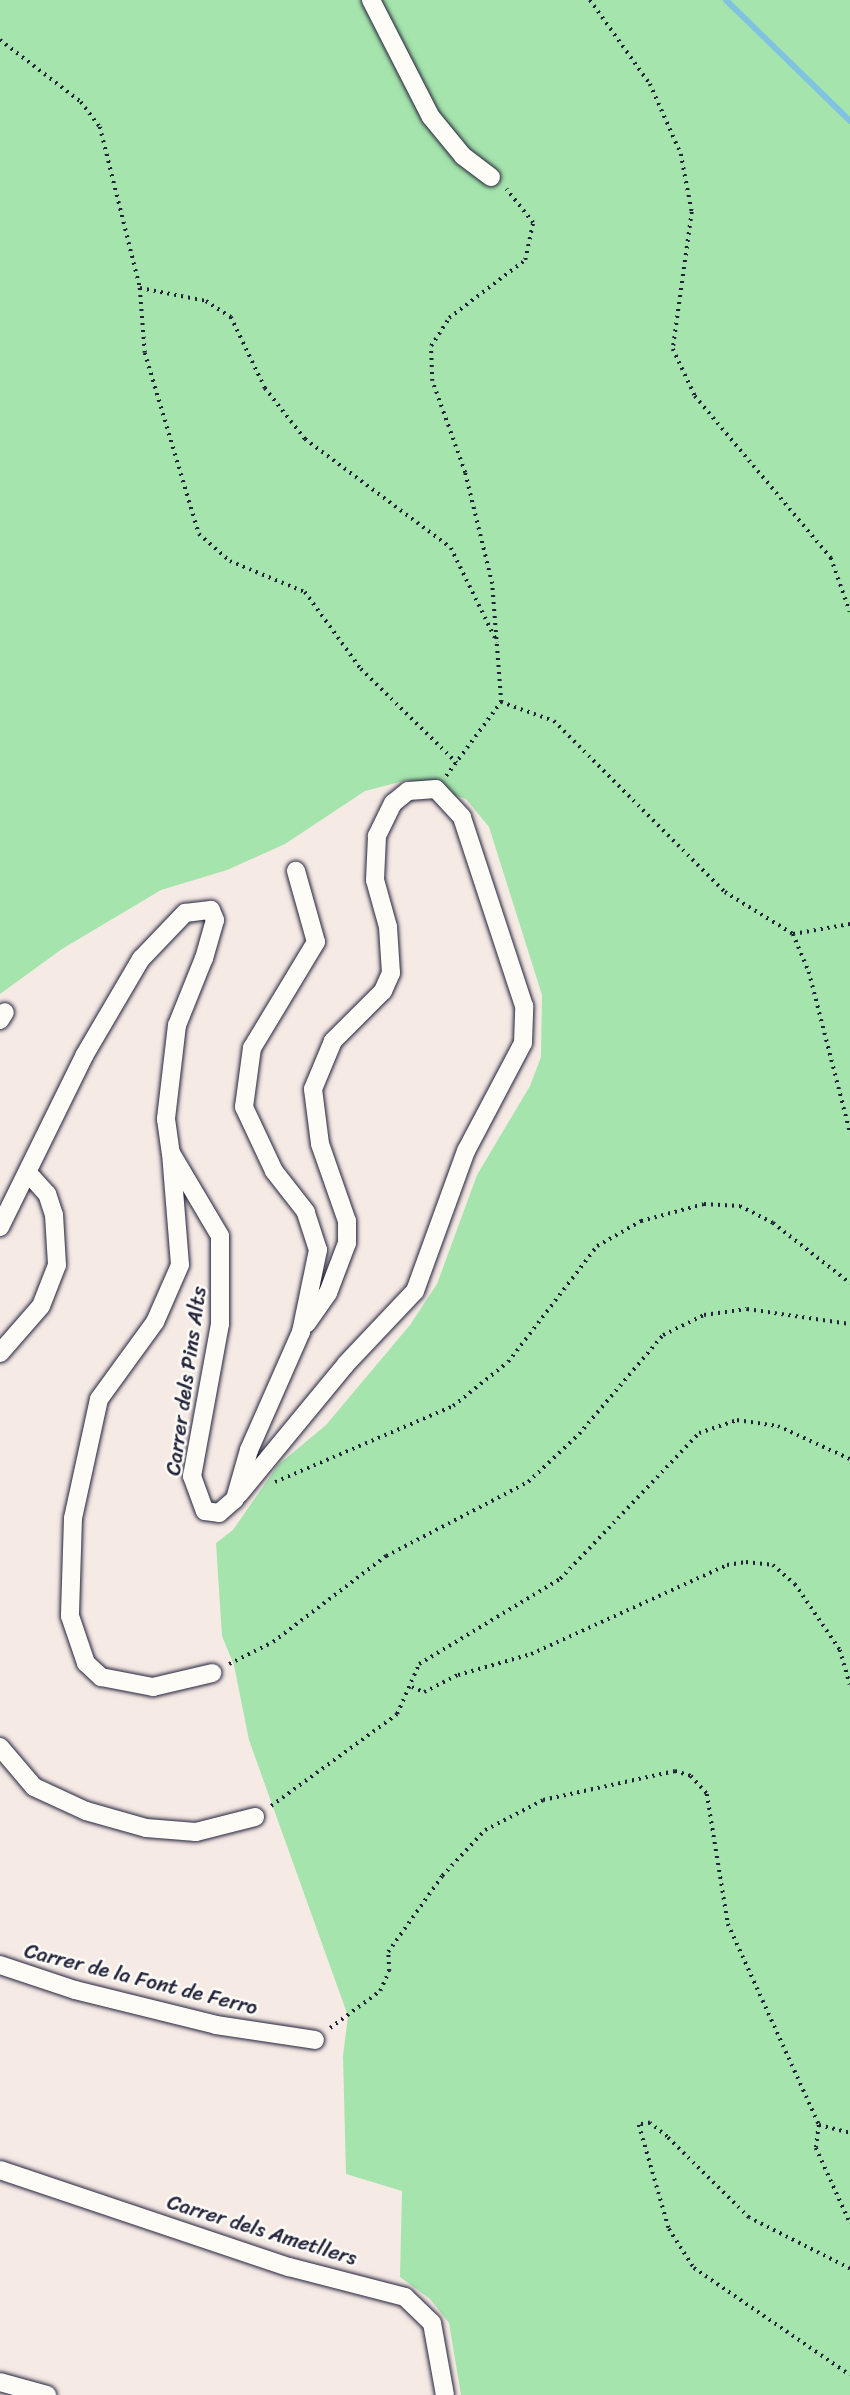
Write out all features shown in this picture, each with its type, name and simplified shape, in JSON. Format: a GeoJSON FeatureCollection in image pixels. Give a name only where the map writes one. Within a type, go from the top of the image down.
{"type":"FeatureCollection","features":[{"type":"Feature","properties":{"kind":"street"},"geometry":{"type":"LineString","coordinates":[[371,0],[431,117],[463,156],[491,177]]}},
{"type":"Feature","properties":{"kind":"street"},"geometry":{"type":"LineString","coordinates":[[436,789],[462,817],[524,1006],[523,1043],[466,1151],[415,1291],[346,1364],[235,1499],[249,1450],[301,1332],[328,1293],[347,1243],[347,1221],[318,1135],[313,1089],[333,1041],[383,991],[391,973],[392,949],[373,865],[380,830],[393,803],[408,791],[436,789]]}},
{"type":"Feature","properties":{"kind":"street"},"geometry":{"type":"LineString","coordinates":[[296,871],[316,942],[252,1048],[244,1107],[274,1171],[306,1212],[318,1250],[301,1332]]}},
{"type":"Feature","properties":{"kind":"street","name":"Carrer dels Pins Alts"},"geometry":{"type":"LineString","coordinates":[[0,1227],[29,1174],[84,1056],[141,959],[166,927],[201,908],[211,910],[215,920],[177,1025],[167,1077],[171,1153],[220,1236],[223,1265],[220,1324],[192,1476],[205,1511],[219,1513],[235,1499]]}},
{"type":"Feature","properties":{"kind":"street"},"geometry":{"type":"LineString","coordinates":[[171,1153],[180,1265],[155,1322],[99,1399],[73,1518],[70,1615],[86,1663],[102,1677],[153,1687],[212,1673]]}},
{"type":"Feature","properties":{"kind":"street"},"geometry":{"type":"LineString","coordinates":[[0,1353],[41,1306],[57,1265],[54,1215],[47,1194],[29,1174]]}},
{"type":"Feature","properties":{"kind":"street"},"geometry":{"type":"LineString","coordinates":[[0,1747],[34,1787],[86,1811],[146,1828],[197,1832],[255,1817]]}},
{"type":"Feature","properties":{"kind":"street","name":"Carrer de la Font de Ferro"},"geometry":{"type":"LineString","coordinates":[[0,1965],[75,1990],[216,2025],[315,2040]]}},
{"type":"Feature","properties":{"kind":"street","name":"Carrer dels Ametllers"},"geometry":{"type":"LineString","coordinates":[[0,2170],[289,2267],[405,2297],[432,2323],[445,2395]]}},
{"type":"Feature","properties":{"kind":"street"},"geometry":{"type":"LineString","coordinates":[[0,2382],[47,2395]]}},
{"type":"Feature","properties":{"kind":"path"},"geometry":{"type":"LineString","coordinates":[[590,0],[650,84],[681,154],[692,212],[673,349],[695,396],[831,558],[850,612]]}},
{"type":"Feature","properties":{"kind":"path"},"geometry":{"type":"LineString","coordinates":[[0,40],[81,102],[100,127],[140,288],[145,353],[199,534],[230,561],[305,592],[361,669],[457,763],[501,702],[498,646],[485,553],[429,363],[437,330],[512,275],[533,240],[526,209],[491,177]]}},
{"type":"Feature","properties":{"kind":"path"},"geometry":{"type":"LineString","coordinates":[[140,288],[206,301],[231,317],[265,388],[305,439],[451,548],[498,646]]}},
{"type":"Feature","properties":{"kind":"path"},"geometry":{"type":"LineString","coordinates":[[501,702],[554,720],[724,892],[793,934],[809,972],[850,1132]]}},
{"type":"Feature","properties":{"kind":"path"},"geometry":{"type":"LineString","coordinates":[[793,934],[850,924]]}},
{"type":"Feature","properties":{"kind":"path"},"geometry":{"type":"LineString","coordinates":[[273,1483],[453,1406],[508,1362],[597,1246],[640,1221],[704,1204],[740,1206],[774,1223],[850,1283]]}},
{"type":"Feature","properties":{"kind":"path"},"geometry":{"type":"LineString","coordinates":[[212,1673],[273,1642],[386,1556],[528,1482],[579,1434],[645,1352],[672,1330],[704,1315],[747,1310],[850,1324]]}},
{"type":"Feature","properties":{"kind":"path"},"geometry":{"type":"LineString","coordinates":[[255,1817],[397,1714],[412,1687],[419,1664],[560,1579],[699,1433],[737,1420],[778,1426],[850,1459]]}},
{"type":"Feature","properties":{"kind":"path"},"geometry":{"type":"LineString","coordinates":[[412,1687],[424,1692],[458,1675],[531,1654],[727,1566],[746,1562],[773,1566],[795,1584],[840,1650],[850,1685]]}},
{"type":"Feature","properties":{"kind":"path"},"geometry":{"type":"LineString","coordinates":[[315,2040],[380,1991],[389,1971],[388,1952],[442,1876],[485,1830],[543,1800],[675,1771],[691,1776],[707,1794],[729,1924],[819,2125],[816,2148],[850,2223]]}},
{"type":"Feature","properties":{"kind":"path"},"geometry":{"type":"LineString","coordinates":[[850,2269],[749,2218],[667,2137],[650,2123],[639,2125],[669,2229],[694,2268],[850,2375]]}},
{"type":"Feature","properties":{"kind":"path"},"geometry":{"type":"LineString","coordinates":[[819,2125],[850,2133]]}},
{"type":"Feature","properties":{"kind":"green space"},"geometry":{"type":"Polygon","coordinates":[[[0,0],[850,0],[850,2395],[461,2395],[449,2323],[430,2299],[400,2277],[402,2191],[346,2174],[343,2056],[348,2016],[249,1740],[234,1665],[222,1636],[216,1543],[233,1530],[278,1465],[326,1425],[410,1325],[437,1284],[477,1175],[530,1086],[541,1057],[542,995],[489,827],[466,799],[407,780],[365,791],[285,844],[227,870],[161,890],[62,949],[0,994],[0,0]]]}},
{"type":"Feature","properties":{"kind":"waterway"},"geometry":{"type":"LineString","coordinates":[[726,0],[850,121]]}}]}
